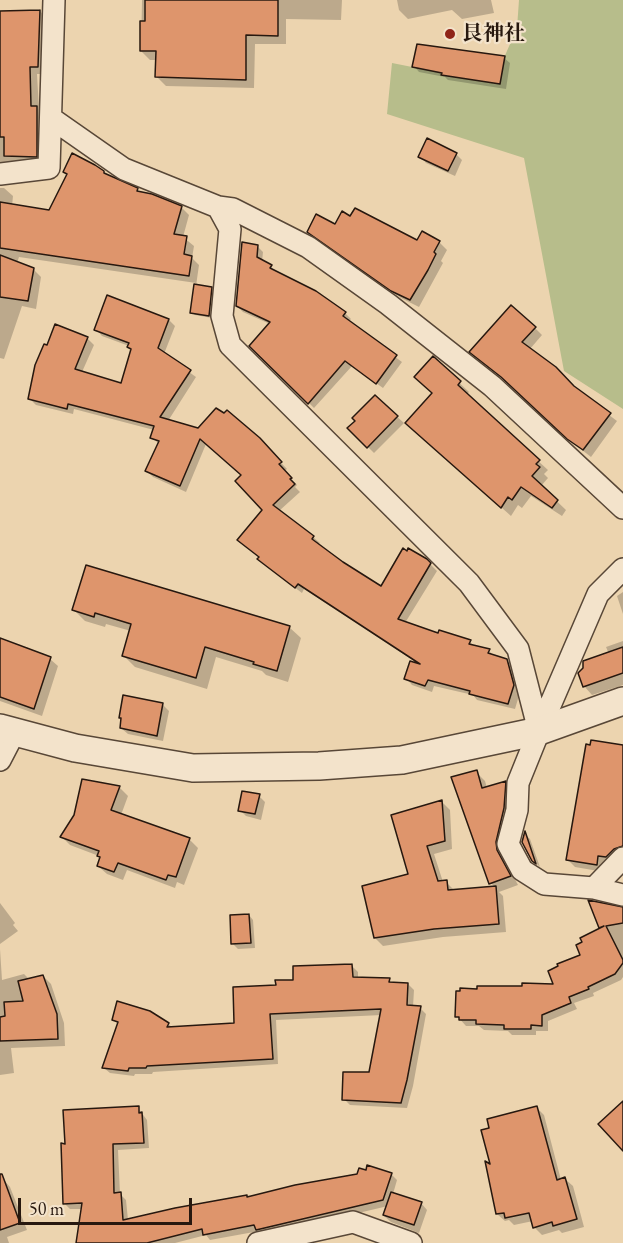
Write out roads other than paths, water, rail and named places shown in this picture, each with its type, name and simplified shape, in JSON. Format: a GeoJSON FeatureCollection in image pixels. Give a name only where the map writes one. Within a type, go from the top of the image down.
{"type":"FeatureCollection","features":[{"type":"Feature","properties":{"kind":"street"},"geometry":{"type":"LineString","coordinates":[[0,174],[49,168],[54,0]]}},
{"type":"Feature","properties":{"kind":"street"},"geometry":{"type":"LineString","coordinates":[[51,118],[124,169],[218,207],[233,209],[308,247],[388,304],[492,386],[623,508]]}},
{"type":"Feature","properties":{"kind":"street"},"geometry":{"type":"LineString","coordinates":[[218,207],[230,229],[222,316],[230,345],[469,583],[518,649],[539,731]]}},
{"type":"Feature","properties":{"kind":"street"},"geometry":{"type":"LineString","coordinates":[[623,569],[598,594],[539,731],[518,783],[517,810],[508,844],[522,870],[544,884],[594,888],[623,895]]}},
{"type":"Feature","properties":{"kind":"street"},"geometry":{"type":"LineString","coordinates":[[0,760],[7,730],[75,748],[193,768],[319,766],[402,760],[539,731],[623,701]]}},
{"type":"Feature","properties":{"kind":"street"},"geometry":{"type":"LineString","coordinates":[[594,888],[623,858]]}},
{"type":"Feature","properties":{"kind":"street"},"geometry":{"type":"LineString","coordinates":[[349,1243],[353,1222]]}},
{"type":"Feature","properties":{"kind":"street"},"geometry":{"type":"LineString","coordinates":[[258,1243],[353,1222],[411,1243]]}},
{"type":"Feature","properties":{"kind":"place","name":"艮神社"},"geometry":{"type":"Point","coordinates":[450,34]}}]}
